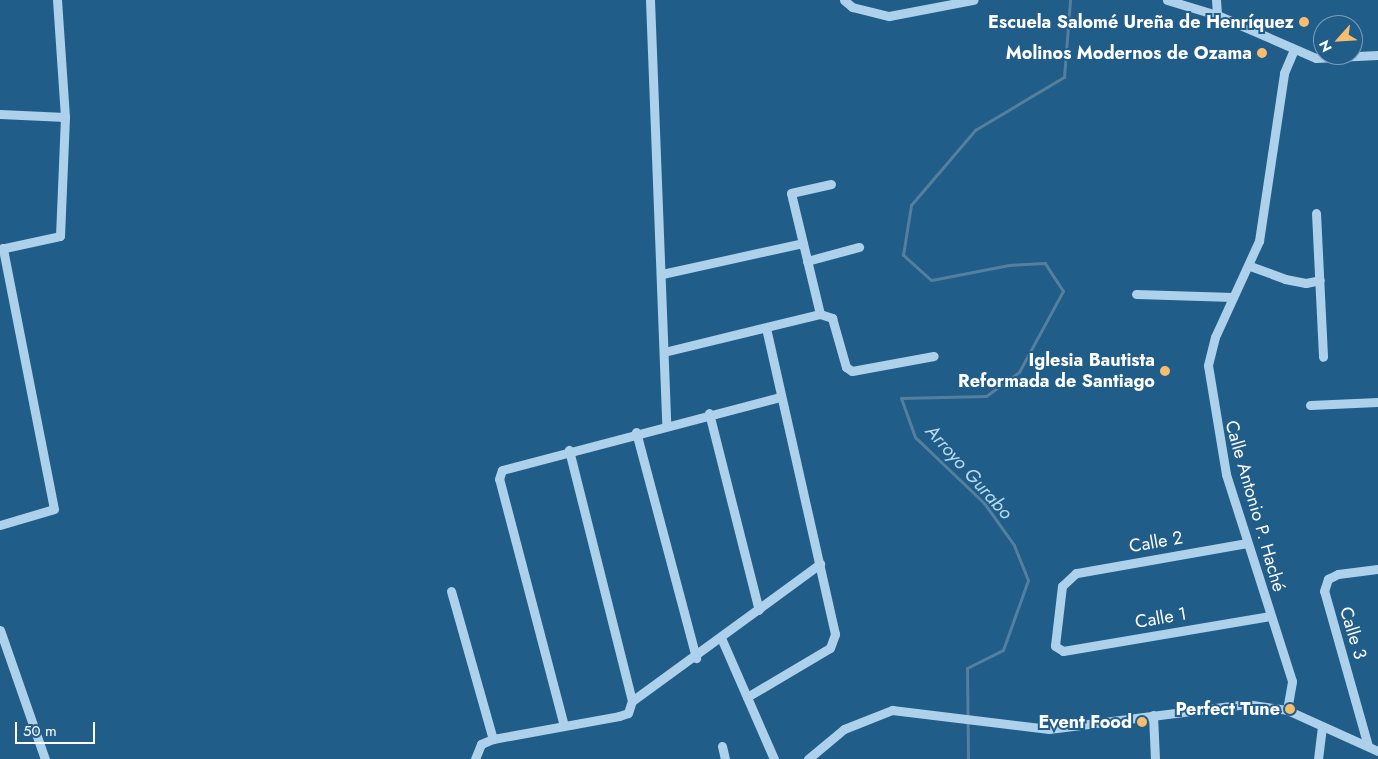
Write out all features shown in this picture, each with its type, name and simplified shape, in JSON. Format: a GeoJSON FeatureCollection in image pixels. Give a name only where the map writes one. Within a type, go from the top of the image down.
{"type":"FeatureCollection","features":[{"type":"Feature","properties":{"kind":"street"},"geometry":{"type":"LineString","coordinates":[[0,525],[54,509],[1,248],[60,236],[65,117],[57,0]]}},
{"type":"Feature","properties":{"kind":"street"},"geometry":{"type":"LineString","coordinates":[[650,0],[662,274],[666,424]]}},
{"type":"Feature","properties":{"kind":"street"},"geometry":{"type":"LineString","coordinates":[[844,0],[852,7],[889,16],[969,0]]}},
{"type":"Feature","properties":{"kind":"street"},"geometry":{"type":"LineString","coordinates":[[1167,0],[1217,15],[1316,58],[1378,55]]}},
{"type":"Feature","properties":{"kind":"street"},"geometry":{"type":"LineString","coordinates":[[1216,0],[1217,15]]}},
{"type":"Feature","properties":{"kind":"street","name":"Calle Antonio P. Haché"},"geometry":{"type":"LineString","coordinates":[[1287,710],[1292,681],[1247,543],[1210,392],[1210,351],[1233,297],[1250,266],[1259,241],[1284,73],[1294,50]]}},
{"type":"Feature","properties":{"kind":"street"},"geometry":{"type":"LineString","coordinates":[[0,114],[65,117]]}},
{"type":"Feature","properties":{"kind":"street"},"geometry":{"type":"LineString","coordinates":[[820,314],[791,193],[831,184]]}},
{"type":"Feature","properties":{"kind":"street"},"geometry":{"type":"LineString","coordinates":[[1316,213],[1323,357]]}},
{"type":"Feature","properties":{"kind":"street"},"geometry":{"type":"LineString","coordinates":[[662,274],[803,243]]}},
{"type":"Feature","properties":{"kind":"street"},"geometry":{"type":"LineString","coordinates":[[807,261],[859,247]]}},
{"type":"Feature","properties":{"kind":"street"},"geometry":{"type":"LineString","coordinates":[[1250,266],[1292,280],[1320,280]]}},
{"type":"Feature","properties":{"kind":"street"},"geometry":{"type":"LineString","coordinates":[[1136,294],[1233,297]]}},
{"type":"Feature","properties":{"kind":"street"},"geometry":{"type":"LineString","coordinates":[[664,352],[766,329],[820,314],[832,318],[846,367],[852,371],[934,356]]}},
{"type":"Feature","properties":{"kind":"street"},"geometry":{"type":"LineString","coordinates":[[748,698],[830,648],[833,617],[780,397],[766,329]]}},
{"type":"Feature","properties":{"kind":"street"},"geometry":{"type":"LineString","coordinates":[[564,726],[499,479],[502,470],[511,465],[666,424],[780,397]]}},
{"type":"Feature","properties":{"kind":"street"},"geometry":{"type":"LineString","coordinates":[[1310,405],[1378,402]]}},
{"type":"Feature","properties":{"kind":"street"},"geometry":{"type":"LineString","coordinates":[[709,414],[760,610]]}},
{"type":"Feature","properties":{"kind":"street"},"geometry":{"type":"LineString","coordinates":[[636,432],[696,658]]}},
{"type":"Feature","properties":{"kind":"street"},"geometry":{"type":"LineString","coordinates":[[475,759],[480,744],[494,739],[619,716],[628,713],[632,701],[568,450]]}},
{"type":"Feature","properties":{"kind":"street","name":"Calle 2"},"geometry":{"type":"LineString","coordinates":[[1057,649],[1062,586],[1071,576],[1247,543]]}},
{"type":"Feature","properties":{"kind":"street"},"geometry":{"type":"LineString","coordinates":[[632,701],[722,640],[820,564]]}},
{"type":"Feature","properties":{"kind":"street","name":"Calle 3"},"geometry":{"type":"LineString","coordinates":[[1368,746],[1324,591],[1328,579],[1338,574],[1378,569]]}},
{"type":"Feature","properties":{"kind":"street"},"geometry":{"type":"LineString","coordinates":[[450,591],[494,739]]}},
{"type":"Feature","properties":{"kind":"street","name":"Calle 1"},"geometry":{"type":"LineString","coordinates":[[1057,649],[1270,616]]}},
{"type":"Feature","properties":{"kind":"street"},"geometry":{"type":"LineString","coordinates":[[0,630],[45,759]]}},
{"type":"Feature","properties":{"kind":"street"},"geometry":{"type":"LineString","coordinates":[[722,640],[774,759]]}},
{"type":"Feature","properties":{"kind":"street"},"geometry":{"type":"LineString","coordinates":[[808,759],[844,730],[882,712],[903,710],[985,723],[1049,730],[1246,704],[1287,710],[1322,728],[1378,751]]}},
{"type":"Feature","properties":{"kind":"street"},"geometry":{"type":"LineString","coordinates":[[1153,715],[1155,759]]}},
{"type":"Feature","properties":{"kind":"street"},"geometry":{"type":"LineString","coordinates":[[1318,759],[1322,728]]}},
{"type":"Feature","properties":{"kind":"street"},"geometry":{"type":"LineString","coordinates":[[722,746],[725,759]]}},
{"type":"Feature","properties":{"kind":"waterway","name":"Arroyo Gurabo"},"geometry":{"type":"LineString","coordinates":[[968,759],[967,668],[1003,650],[1028,580],[1014,545],[984,503],[915,437],[901,398],[986,396],[1019,372],[1063,291],[1045,263],[1009,265],[931,280],[903,255],[911,205],[975,130],[1064,77],[1070,0]]}},
{"type":"Feature","properties":{"kind":"place","name":"Escuela Salomé Ureña de Henríquez"},"geometry":{"type":"Point","coordinates":[1304,22]}},
{"type":"Feature","properties":{"kind":"place","name":"Molinos Modernos de Ozama"},"geometry":{"type":"Point","coordinates":[1262,53]}},
{"type":"Feature","properties":{"kind":"place","name":"Iglesia Bautista Reformada de Santiago"},"geometry":{"type":"Point","coordinates":[1165,371]}},
{"type":"Feature","properties":{"kind":"place","name":"Perfect Tune"},"geometry":{"type":"Point","coordinates":[1290,709]}},
{"type":"Feature","properties":{"kind":"place","name":"Event Food"},"geometry":{"type":"Point","coordinates":[1142,722]}}]}
